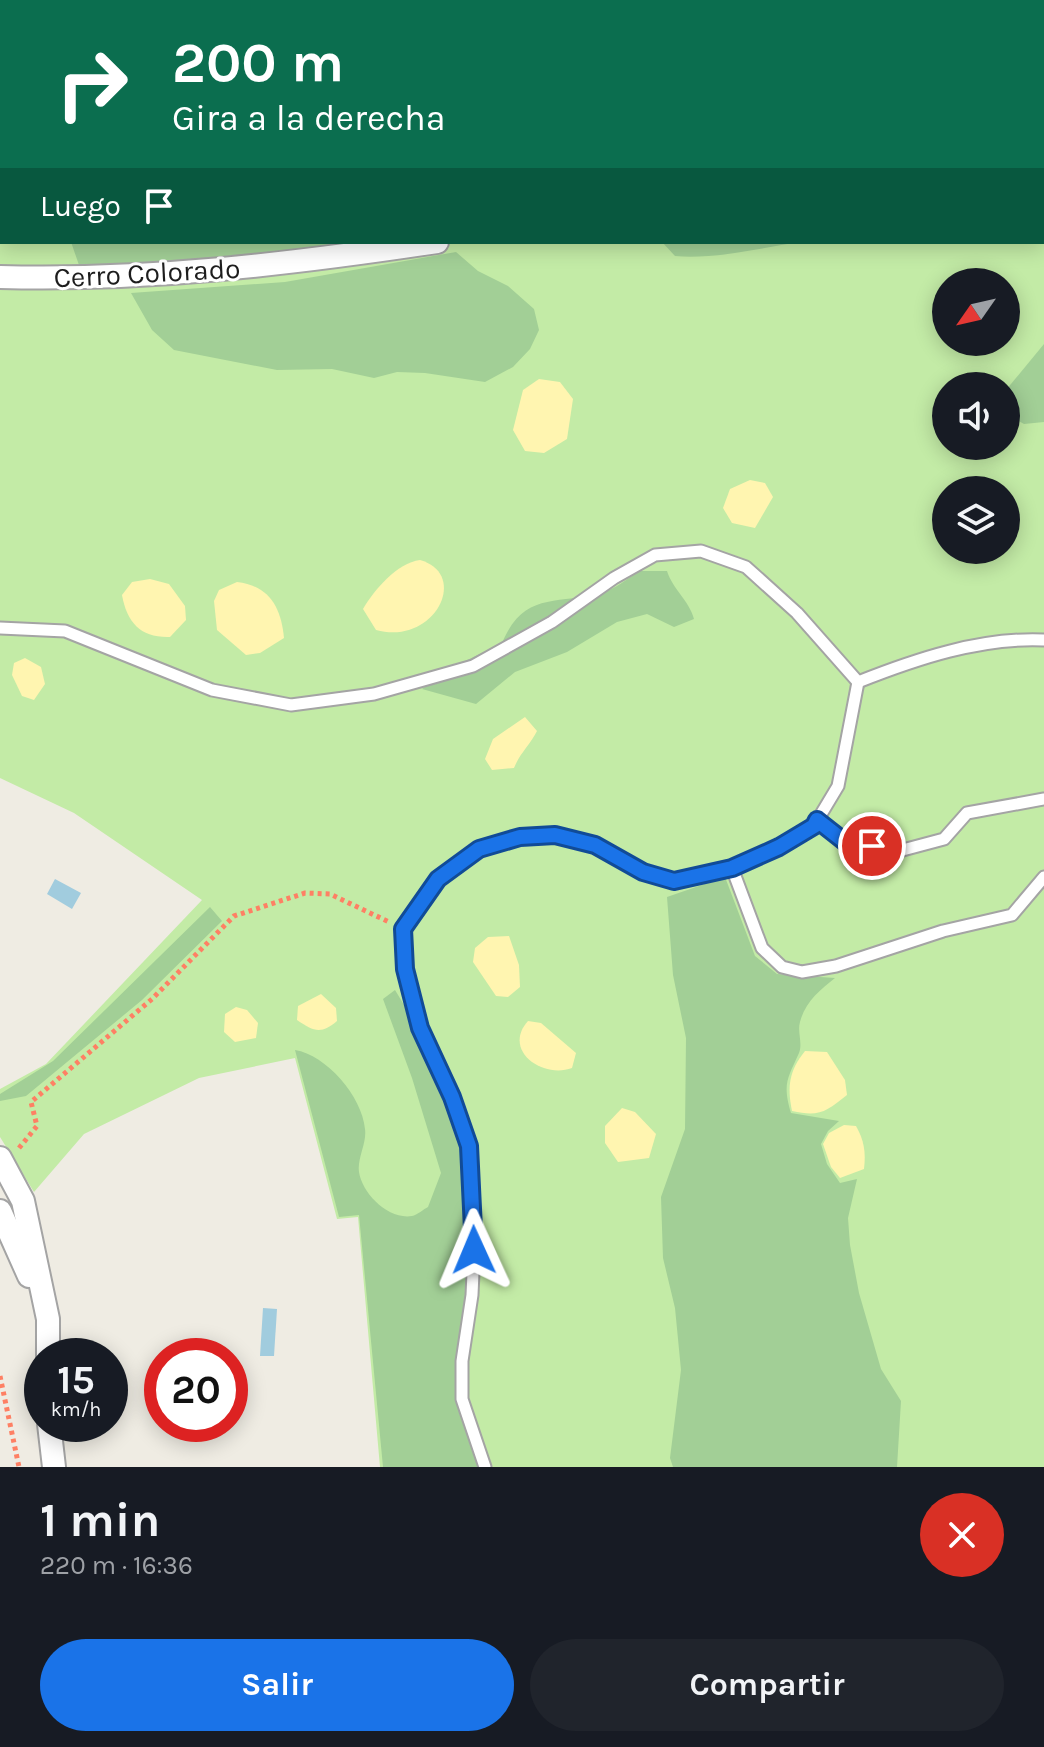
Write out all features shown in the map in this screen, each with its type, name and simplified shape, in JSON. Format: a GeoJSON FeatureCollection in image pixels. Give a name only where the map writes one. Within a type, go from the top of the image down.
{"type":"FeatureCollection","features":[{"type":"Feature","properties":{"kind":"street","name":"Cerro Colorado"},"geometry":{"type":"LineString","coordinates":[[0,277],[82,279],[249,269],[423,244]]}},
{"type":"Feature","properties":{"kind":"street"},"geometry":{"type":"LineString","coordinates":[[4,1156],[23,1201],[48,1319],[48,1338]]}},
{"type":"Feature","properties":{"kind":"street"},"geometry":{"type":"LineString","coordinates":[[0,1211],[48,1319]]}},
{"type":"Feature","properties":{"kind":"street"},"geometry":{"type":"LineString","coordinates":[[51,1442],[54,1467]]}},
{"type":"Feature","properties":{"kind":"lane"},"geometry":{"type":"LineString","coordinates":[[0,628],[65,631],[212,690],[291,705],[374,694],[473,666],[552,622],[614,578],[655,555],[701,551],[746,567],[797,613],[858,682]]}},
{"type":"Feature","properties":{"kind":"lane"},"geometry":{"type":"LineString","coordinates":[[858,682],[907,663],[1010,638],[1044,640]]}},
{"type":"Feature","properties":{"kind":"lane"},"geometry":{"type":"LineString","coordinates":[[485,1467],[462,1399],[462,1361],[472,1295],[475,1228],[469,1146],[452,1097],[420,1028],[405,969],[403,929],[438,879],[479,849],[520,837],[555,835],[595,845],[643,872],[674,881],[732,868],[779,847],[814,826],[838,786],[858,682]]}},
{"type":"Feature","properties":{"kind":"lane"},"geometry":{"type":"LineString","coordinates":[[817,820],[845,842],[899,851],[944,839],[967,813],[1044,799]]}},
{"type":"Feature","properties":{"kind":"lane"},"geometry":{"type":"LineString","coordinates":[[732,868],[762,948],[782,967],[802,972],[836,966],[943,931],[1012,915],[1044,877]]}},
{"type":"Feature","properties":{"kind":"path"},"geometry":{"type":"LineString","coordinates":[[4,1156],[18,1149],[37,1126],[31,1102],[152,999],[234,916],[305,893],[330,894],[403,929]]}},
{"type":"Feature","properties":{"kind":"path"},"geometry":{"type":"LineString","coordinates":[[0,1376],[19,1467]]}},
{"type":"Feature","properties":{"kind":"green space"},"geometry":{"type":"Polygon","coordinates":[[[0,244],[1044,244],[1044,1467],[380,1467],[358,1217],[337,1219],[295,1058],[199,1078],[84,1134],[34,1192],[0,1137],[0,1089],[46,1064],[202,900],[74,813],[0,778],[0,244]]]}},
{"type":"Feature","properties":{"kind":"green space"},"geometry":{"type":"Polygon","coordinates":[[[72,244],[333,244],[194,265],[80,268],[72,244]]]}},
{"type":"Feature","properties":{"kind":"green space"},"geometry":{"type":"Polygon","coordinates":[[[664,244],[788,244],[737,253],[675,256],[664,244]]]}},
{"type":"Feature","properties":{"kind":"green space"},"geometry":{"type":"Polygon","coordinates":[[[456,252],[478,271],[508,286],[534,309],[539,330],[530,349],[513,367],[485,382],[425,373],[397,372],[374,378],[332,369],[277,370],[174,350],[152,330],[131,293],[285,282],[456,252]]]}},
{"type":"Feature","properties":{"kind":"green space"},"geometry":{"type":"Polygon","coordinates":[[[1044,344],[1044,422],[1020,422],[1020,373],[1044,344]]]}},
{"type":"Feature","properties":{"kind":"green space"},"geometry":{"type":"Polygon","coordinates":[[[640,571],[667,571],[694,619],[674,627],[647,614],[617,622],[567,652],[515,672],[476,704],[422,689],[449,669],[502,643],[511,626],[531,607],[602,593],[640,571]]]}},
{"type":"Feature","properties":{"kind":"green space"},"geometry":{"type":"Polygon","coordinates":[[[725,877],[755,956],[777,974],[835,978],[814,997],[802,1015],[800,1049],[789,1075],[787,1094],[791,1113],[839,1121],[828,1131],[821,1144],[827,1164],[840,1183],[857,1179],[848,1218],[850,1245],[859,1293],[881,1369],[901,1401],[897,1467],[673,1467],[670,1458],[681,1370],[675,1308],[663,1258],[661,1197],[685,1129],[686,1038],[673,975],[667,897],[725,877]]]}},
{"type":"Feature","properties":{"kind":"green space"},"geometry":{"type":"Polygon","coordinates":[[[210,907],[222,921],[142,1000],[26,1096],[0,1101],[0,1094],[53,1061],[210,907]]]}},
{"type":"Feature","properties":{"kind":"green space"},"geometry":{"type":"Polygon","coordinates":[[[395,990],[418,1028],[467,1147],[473,1228],[460,1399],[483,1467],[383,1467],[359,1215],[339,1217],[295,1050],[307,1053],[330,1068],[357,1103],[365,1134],[359,1172],[371,1196],[385,1209],[403,1216],[412,1216],[428,1207],[441,1173],[412,1078],[383,999],[395,990]]]}},
{"type":"Feature","properties":{"kind":"sand"},"geometry":{"type":"Polygon","coordinates":[[[539,379],[560,382],[573,399],[567,439],[544,453],[525,451],[513,430],[523,390],[539,379]]]}},
{"type":"Feature","properties":{"kind":"sand"},"geometry":{"type":"Polygon","coordinates":[[[750,480],[765,483],[773,497],[755,528],[732,523],[723,508],[730,489],[750,480]]]}},
{"type":"Feature","properties":{"kind":"sand"},"geometry":{"type":"Polygon","coordinates":[[[420,560],[435,568],[443,579],[444,593],[439,606],[429,619],[415,628],[397,632],[376,630],[363,609],[395,572],[420,560]]]}},
{"type":"Feature","properties":{"kind":"sand"},"geometry":{"type":"Polygon","coordinates":[[[150,579],[169,584],[185,606],[186,620],[170,637],[143,632],[132,621],[124,605],[122,595],[132,582],[150,579]]]}},
{"type":"Feature","properties":{"kind":"sand"},"geometry":{"type":"Polygon","coordinates":[[[237,582],[258,588],[266,594],[280,617],[284,638],[260,653],[246,655],[217,630],[214,601],[219,590],[237,582]]]}},
{"type":"Feature","properties":{"kind":"sand"},"geometry":{"type":"Polygon","coordinates":[[[25,658],[41,667],[45,684],[34,700],[22,696],[12,675],[14,663],[25,658]]]}},
{"type":"Feature","properties":{"kind":"sand"},"geometry":{"type":"Polygon","coordinates":[[[525,717],[537,731],[534,736],[514,768],[492,770],[485,759],[493,739],[525,717]]]}},
{"type":"Feature","properties":{"kind":"sand"},"geometry":{"type":"Polygon","coordinates":[[[509,936],[519,965],[520,987],[508,997],[496,996],[473,962],[475,948],[488,937],[509,936]]]}},
{"type":"Feature","properties":{"kind":"sand"},"geometry":{"type":"Polygon","coordinates":[[[321,994],[336,1008],[337,1021],[317,1030],[297,1020],[298,1006],[321,994]]]}},
{"type":"Feature","properties":{"kind":"sand"},"geometry":{"type":"Polygon","coordinates":[[[236,1007],[247,1010],[258,1023],[256,1038],[235,1042],[224,1032],[225,1014],[236,1007]]]}},
{"type":"Feature","properties":{"kind":"sand"},"geometry":{"type":"Polygon","coordinates":[[[528,1021],[541,1023],[576,1053],[572,1068],[549,1069],[529,1060],[520,1042],[521,1032],[528,1021]]]}},
{"type":"Feature","properties":{"kind":"sand"},"geometry":{"type":"Polygon","coordinates":[[[805,1051],[827,1052],[845,1080],[847,1095],[816,1113],[792,1111],[791,1079],[805,1051]]]}},
{"type":"Feature","properties":{"kind":"sand"},"geometry":{"type":"Polygon","coordinates":[[[622,1108],[635,1112],[656,1134],[649,1158],[618,1162],[605,1143],[605,1126],[622,1108]]]}},
{"type":"Feature","properties":{"kind":"sand"},"geometry":{"type":"Polygon","coordinates":[[[844,1125],[856,1126],[863,1141],[865,1163],[864,1169],[840,1178],[831,1167],[823,1144],[829,1133],[844,1125]]]}},
{"type":"Feature","properties":{"kind":"water"},"geometry":{"type":"Polygon","coordinates":[[[55,879],[81,893],[72,909],[47,894],[55,879]]]}},
{"type":"Feature","properties":{"kind":"water"},"geometry":{"type":"Polygon","coordinates":[[[263,1308],[277,1309],[274,1356],[260,1356],[263,1308]]]}},
{"type":"Feature","properties":{"kind":"route"},"geometry":{"type":"LineString","coordinates":[[474,1250],[469,1146],[452,1097],[420,1028],[405,969],[403,929],[438,879],[479,849],[520,837],[555,835],[595,845],[643,872],[674,881],[732,868],[779,847],[814,826],[817,820],[845,842],[872,846]]}}]}
